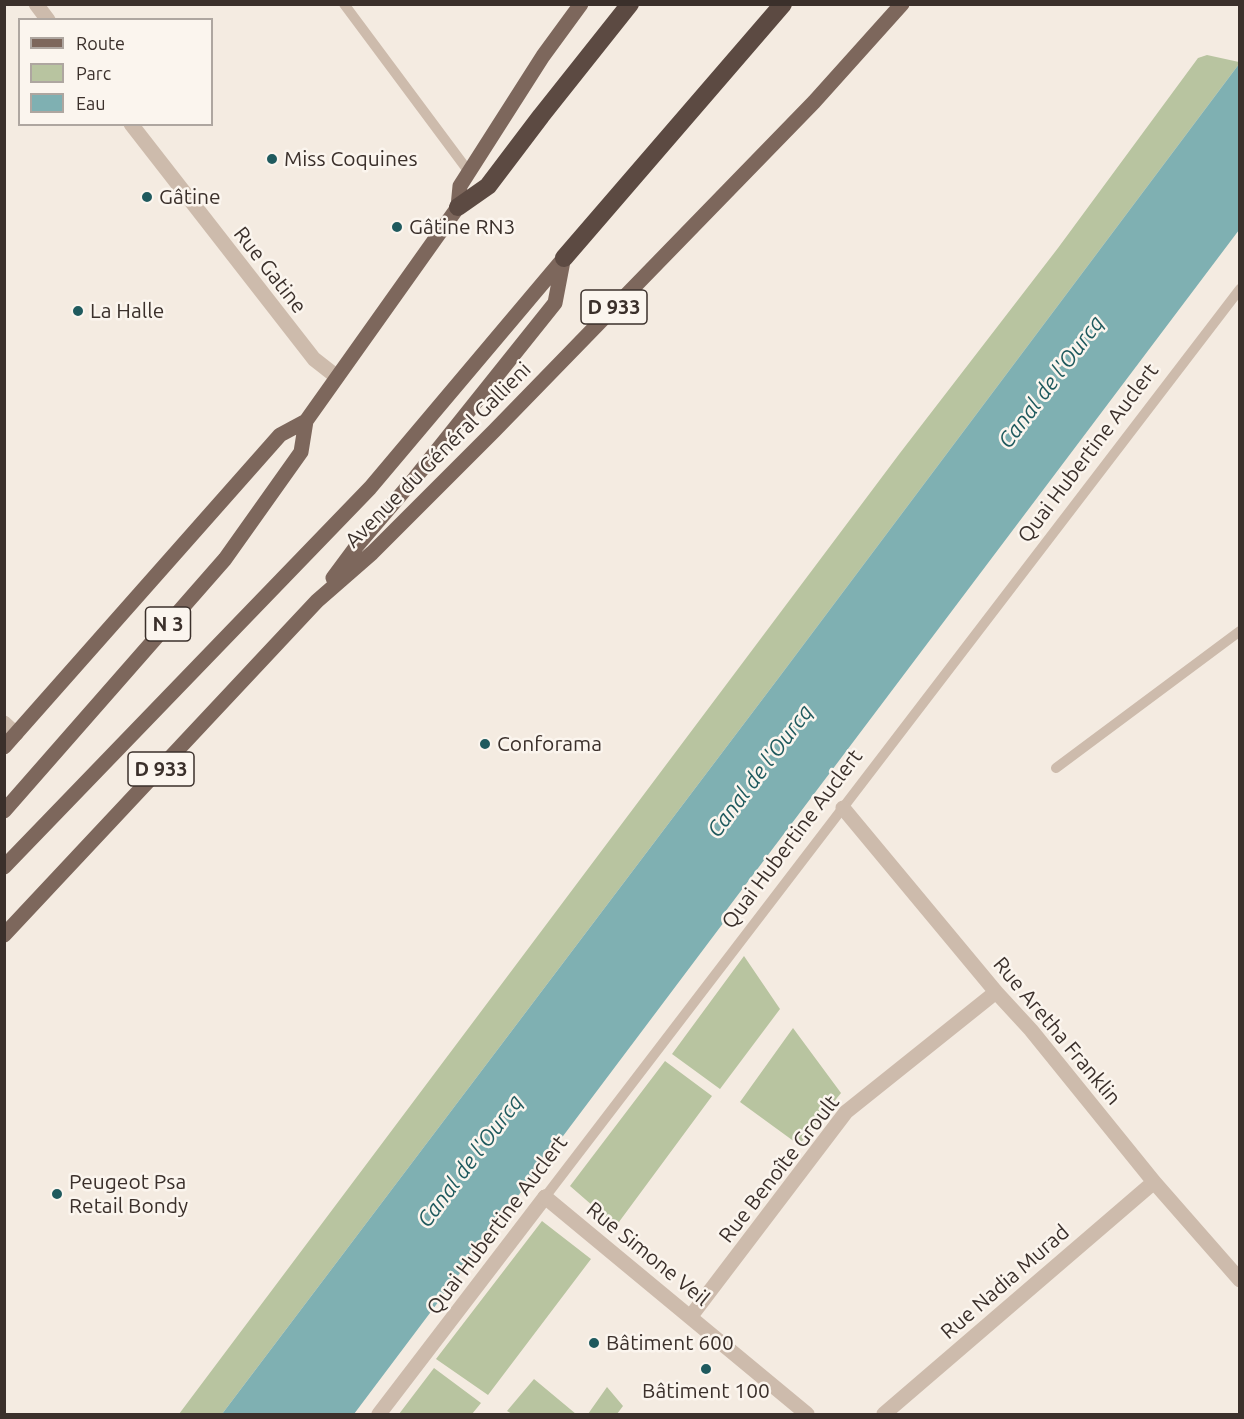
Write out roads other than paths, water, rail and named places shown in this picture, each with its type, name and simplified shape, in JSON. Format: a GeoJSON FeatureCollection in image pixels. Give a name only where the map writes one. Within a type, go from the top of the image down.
{"type":"FeatureCollection","features":[{"type":"Feature","properties":{"kind":"highway"},"geometry":{"type":"LineString","coordinates":[[458,207],[488,186],[630,4]]}},
{"type":"Feature","properties":{"kind":"highway"},"geometry":{"type":"LineString","coordinates":[[564,258],[783,4]]}},
{"type":"Feature","properties":{"kind":"main road"},"geometry":{"type":"LineString","coordinates":[[4,747],[280,435],[306,421],[458,207],[460,186],[543,56],[581,4]]}},
{"type":"Feature","properties":{"kind":"main road","name":"Avenue du Général Gallieni"},"geometry":{"type":"LineString","coordinates":[[4,935],[317,601],[372,553],[502,423],[814,102],[902,4]]}},
{"type":"Feature","properties":{"kind":"main road"},"geometry":{"type":"LineString","coordinates":[[317,601],[356,548],[555,303],[564,258]]}},
{"type":"Feature","properties":{"kind":"main road"},"geometry":{"type":"LineString","coordinates":[[4,867],[370,488],[564,258]]}},
{"type":"Feature","properties":{"kind":"main road","name":"N 3"},"geometry":{"type":"LineString","coordinates":[[4,811],[225,559],[301,452],[306,421]]}},
{"type":"Feature","properties":{"kind":"street"},"geometry":{"type":"LineString","coordinates":[[36,4],[46,18]]}},
{"type":"Feature","properties":{"kind":"street","name":"Rue Gatine"},"geometry":{"type":"LineString","coordinates":[[133,126],[314,360],[337,377]]}},
{"type":"Feature","properties":{"kind":"street"},"geometry":{"type":"LineString","coordinates":[[4,723],[16,734]]}},
{"type":"Feature","properties":{"kind":"street","name":"Rue Aretha Franklin"},"geometry":{"type":"LineString","coordinates":[[843,808],[996,992],[1031,1030],[1154,1182],[1239,1280]]}},
{"type":"Feature","properties":{"kind":"street","name":"Rue Benoîte Groult"},"geometry":{"type":"LineString","coordinates":[[691,1317],[846,1112],[996,992]]}},
{"type":"Feature","properties":{"kind":"street","name":"Rue Nadia Murad"},"geometry":{"type":"LineString","coordinates":[[884,1414],[1154,1182]]}},
{"type":"Feature","properties":{"kind":"street","name":"Rue Simone Veil"},"geometry":{"type":"LineString","coordinates":[[545,1197],[807,1414]]}},
{"type":"Feature","properties":{"kind":"street","name":"Quai Hubertine Auclert"},"geometry":{"type":"LineString","coordinates":[[379,1414],[545,1197]]}},
{"type":"Feature","properties":{"kind":"lane"},"geometry":{"type":"LineString","coordinates":[[344,4],[469,172]]}},
{"type":"Feature","properties":{"kind":"lane","name":"Quai Hubertine Auclert"},"geometry":{"type":"LineString","coordinates":[[545,1197],[1239,289]]}},
{"type":"Feature","properties":{"kind":"lane"},"geometry":{"type":"LineString","coordinates":[[1056,768],[1239,632]]}},
{"type":"Feature","properties":{"kind":"water","name":"Canal de l'Ourcq"},"geometry":{"type":"Polygon","coordinates":[[[1239,64],[1239,230],[725,912],[724,922],[354,1414],[222,1414],[777,680],[1239,64]]]}},
{"type":"Feature","properties":{"kind":"place","name":"Miss Coquines"},"geometry":{"type":"Point","coordinates":[272,159]}},
{"type":"Feature","properties":{"kind":"place","name":"Gâtine"},"geometry":{"type":"Point","coordinates":[147,197]}},
{"type":"Feature","properties":{"kind":"place","name":"Gâtine RN3"},"geometry":{"type":"Point","coordinates":[397,227]}},
{"type":"Feature","properties":{"kind":"place","name":"La Halle"},"geometry":{"type":"Point","coordinates":[78,311]}},
{"type":"Feature","properties":{"kind":"place","name":"Conforama"},"geometry":{"type":"Point","coordinates":[485,744]}},
{"type":"Feature","properties":{"kind":"place","name":"Peugeot Psa Retail Bondy"},"geometry":{"type":"Point","coordinates":[57,1194]}},
{"type":"Feature","properties":{"kind":"place","name":"Bâtiment 600"},"geometry":{"type":"Point","coordinates":[594,1343]}},
{"type":"Feature","properties":{"kind":"place","name":"Bâtiment 100"},"geometry":{"type":"Point","coordinates":[706,1369]}}]}
